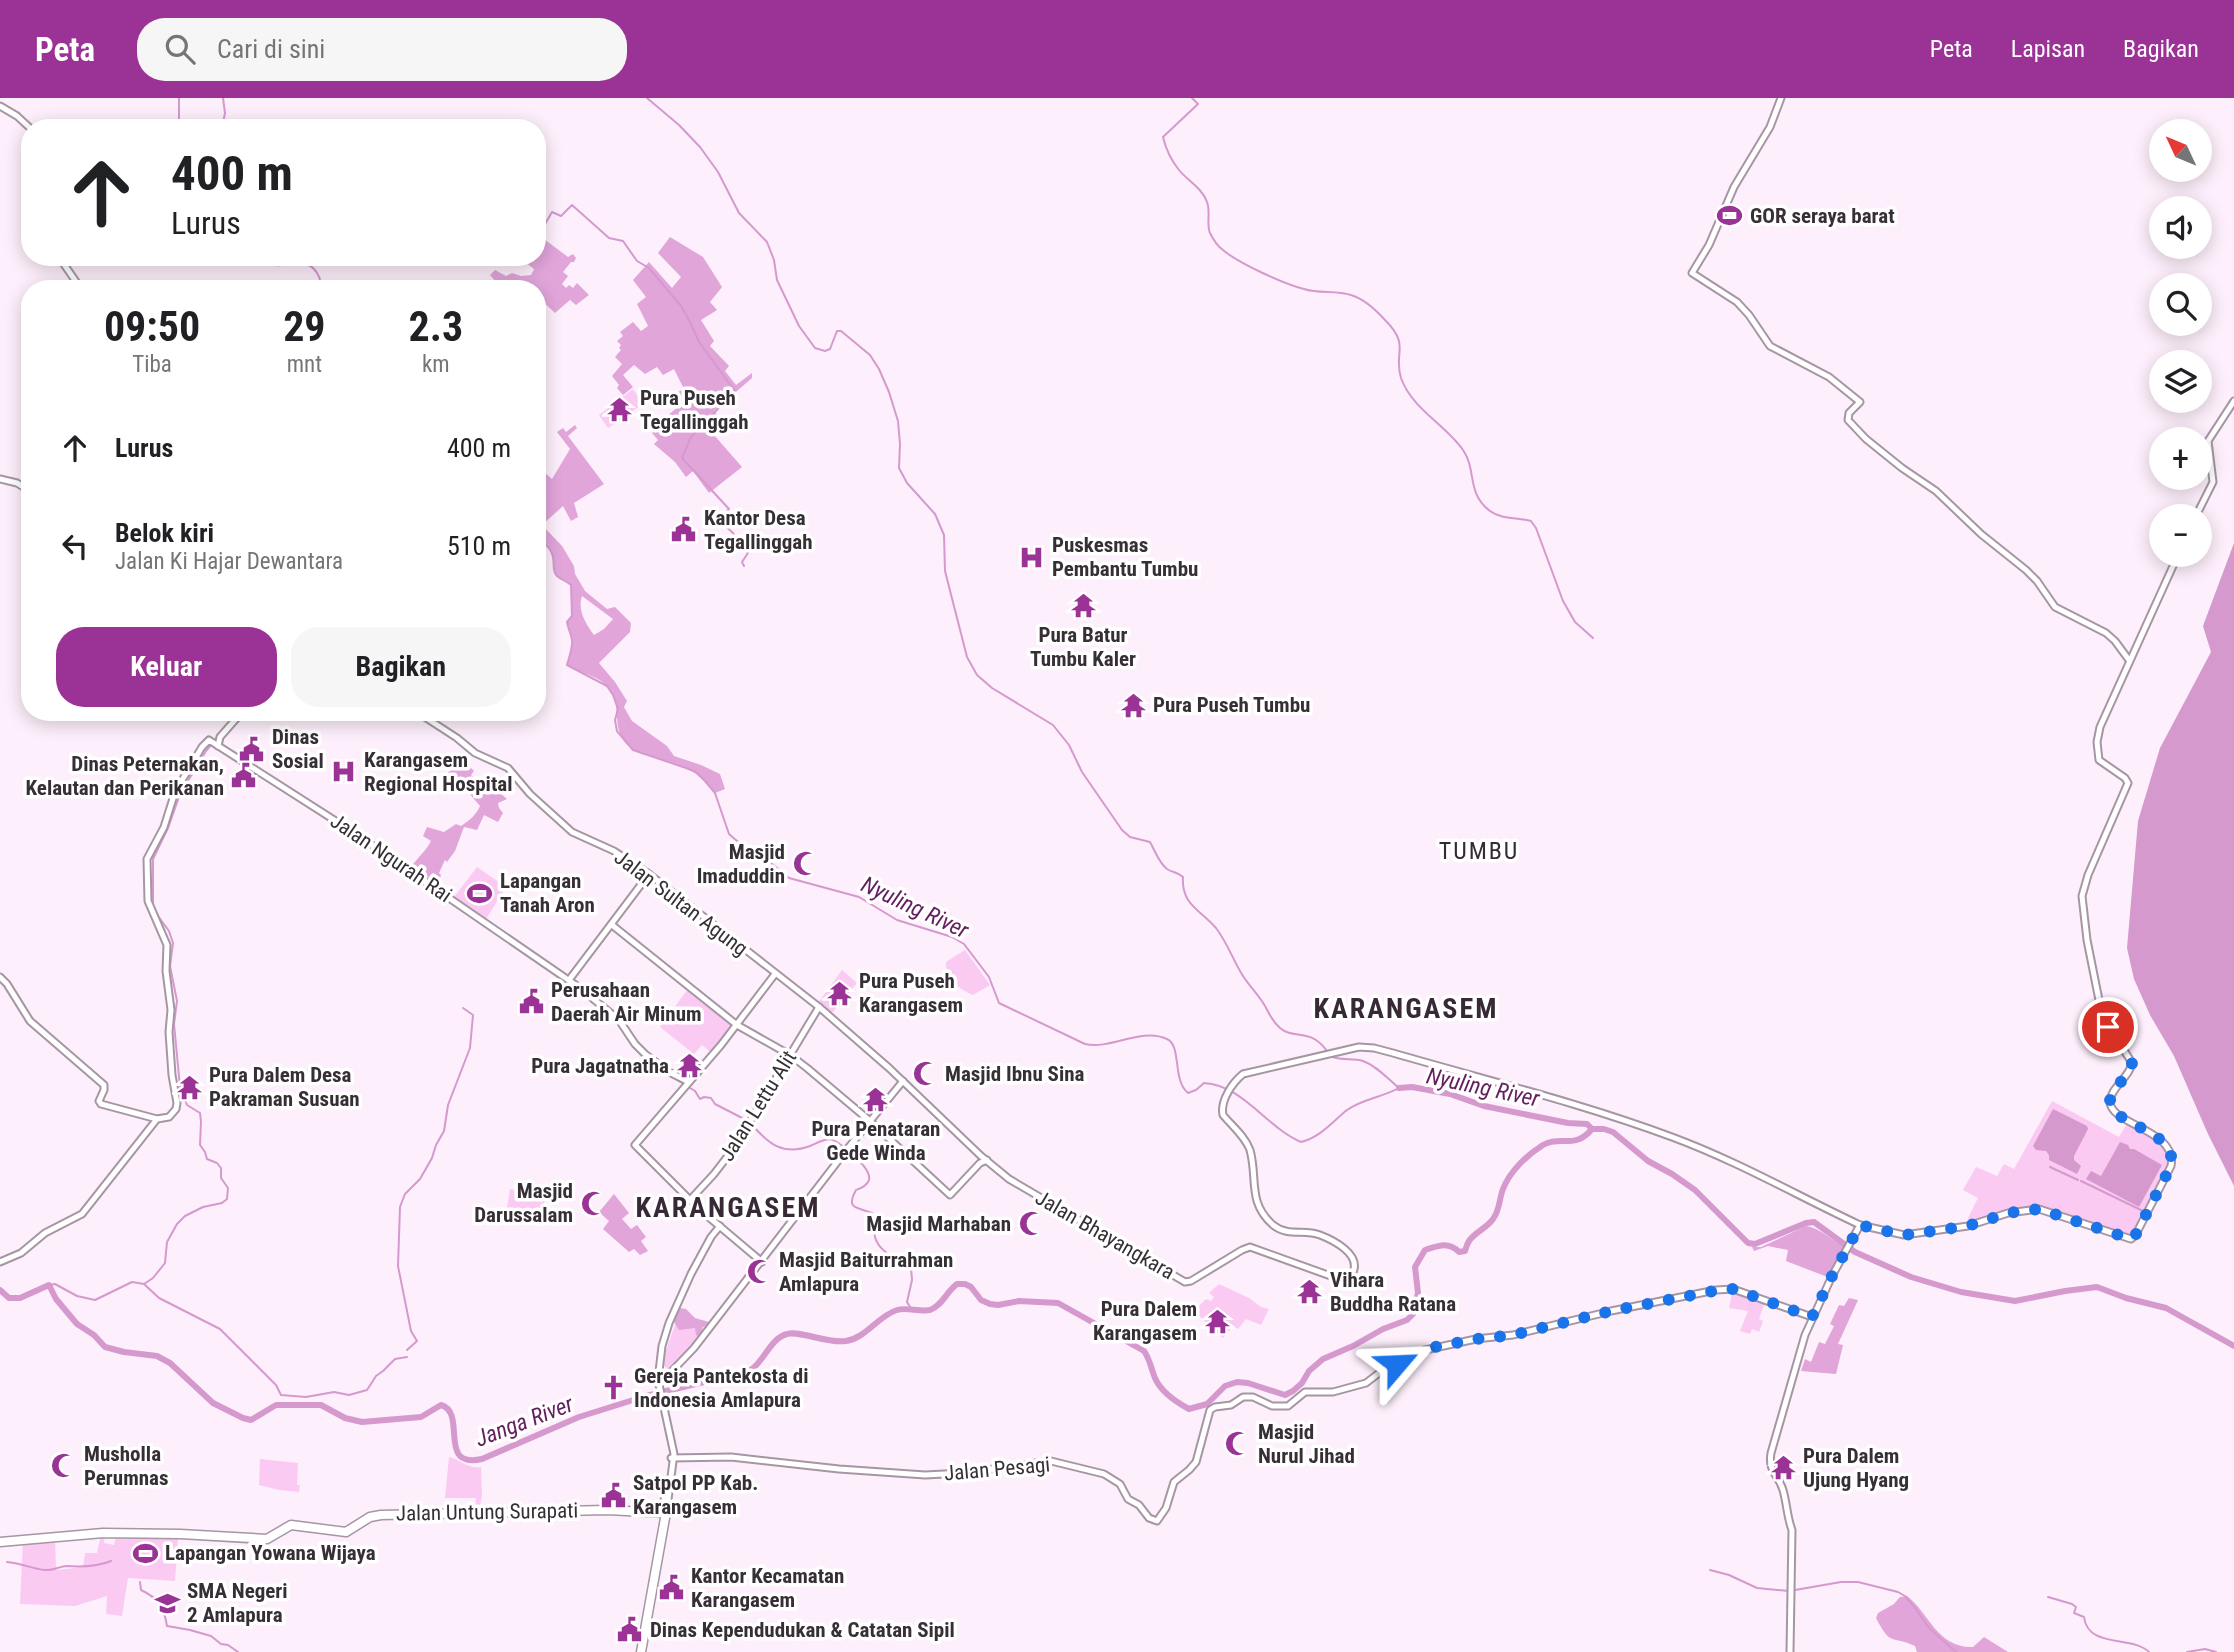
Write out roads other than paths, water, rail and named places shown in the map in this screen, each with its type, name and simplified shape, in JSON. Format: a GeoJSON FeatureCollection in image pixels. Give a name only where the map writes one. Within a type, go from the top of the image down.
{"type":"FeatureCollection","features":[{"type":"Feature","properties":{"kind":"highway","name":"Jalan Untung Surapati"},"geometry":{"type":"LineString","coordinates":[[0,1542],[103,1533],[267,1539],[291,1525],[343,1532],[381,1514],[607,1510],[613,1507],[665,1510]]}},
{"type":"Feature","properties":{"kind":"highway"},"geometry":{"type":"LineString","coordinates":[[639,1652],[665,1510]]}},
{"type":"Feature","properties":{"kind":"street"},"geometry":{"type":"LineString","coordinates":[[1781,98],[1770,127],[1734,187],[1709,245],[1692,273],[1737,302],[1770,346],[1829,377],[1860,402],[1849,413],[1848,420],[1866,439],[1936,491],[1981,534],[2032,576],[2058,610],[2106,632],[2129,660]]}},
{"type":"Feature","properties":{"kind":"street"},"geometry":{"type":"LineString","coordinates":[[0,106],[21,120]]}},
{"type":"Feature","properties":{"kind":"street"},"geometry":{"type":"LineString","coordinates":[[2202,504],[2213,482],[2208,441],[2234,401]]}},
{"type":"Feature","properties":{"kind":"street"},"geometry":{"type":"LineString","coordinates":[[0,478],[21,485]]}},
{"type":"Feature","properties":{"kind":"street"},"geometry":{"type":"LineString","coordinates":[[1790,1652],[1792,1530],[1787,1520],[1783,1489],[1771,1469],[1770,1460],[1805,1335],[1860,1225],[1904,1235],[1968,1226],[2008,1213],[2039,1209],[2131,1239],[2171,1166],[2172,1158],[2161,1140],[2121,1116],[2110,1103],[2132,1063],[2102,1014],[2087,940],[2082,896],[2088,875],[2127,786],[2125,778],[2101,763],[2098,757],[2097,742],[2102,721],[2173,567]]}},
{"type":"Feature","properties":{"kind":"street"},"geometry":{"type":"LineString","coordinates":[[218,746],[220,737],[234,721]]}},
{"type":"Feature","properties":{"kind":"street","name":"Jalan Sultan Agung"},"geometry":{"type":"LineString","coordinates":[[431,721],[475,752],[508,768],[530,794],[572,832],[614,851],[649,874],[819,1007],[987,1160]]}},
{"type":"Feature","properties":{"kind":"street"},"geometry":{"type":"LineString","coordinates":[[0,977],[30,1021],[104,1085],[99,1101],[101,1104],[157,1119],[169,1117],[176,1109],[177,1103],[169,1032],[171,1010],[166,971],[167,945],[148,901],[147,859],[164,827],[175,792],[202,747],[209,740],[220,737]]}},
{"type":"Feature","properties":{"kind":"street","name":"Jalan Ngurah Rai"},"geometry":{"type":"LineString","coordinates":[[209,740],[353,832],[569,980],[620,1020],[635,1044],[686,1085]]}},
{"type":"Feature","properties":{"kind":"street"},"geometry":{"type":"LineString","coordinates":[[569,980],[649,874]]}},
{"type":"Feature","properties":{"kind":"street"},"geometry":{"type":"LineString","coordinates":[[612,925],[737,1025],[790,1055],[870,1121],[950,1195],[980,1163],[987,1160]]}},
{"type":"Feature","properties":{"kind":"street"},"geometry":{"type":"LineString","coordinates":[[762,1262],[690,1200],[635,1145],[737,1025],[775,974]]}},
{"type":"Feature","properties":{"kind":"street","name":"Jalan Lettu Alit"},"geometry":{"type":"LineString","coordinates":[[690,1200],[725,1160],[750,1123],[819,1007]]}},
{"type":"Feature","properties":{"kind":"street","name":"Jalan Bhayangkara"},"geometry":{"type":"LineString","coordinates":[[987,1160],[1016,1183],[1186,1282],[1250,1247],[1334,1277],[1349,1277],[1354,1269],[1354,1261],[1345,1249],[1317,1234],[1282,1230],[1259,1210],[1248,1146],[1222,1114],[1223,1104],[1237,1080],[1247,1073],[1359,1047],[1374,1048],[1602,1113],[1697,1147],[1860,1225]]}},
{"type":"Feature","properties":{"kind":"street"},"geometry":{"type":"LineString","coordinates":[[658,1381],[694,1348],[903,1081]]}},
{"type":"Feature","properties":{"kind":"street"},"geometry":{"type":"LineString","coordinates":[[0,1262],[21,1253],[45,1233],[82,1214],[157,1119]]}},
{"type":"Feature","properties":{"kind":"street"},"geometry":{"type":"LineString","coordinates":[[979,1153],[980,1163]]}},
{"type":"Feature","properties":{"kind":"street"},"geometry":{"type":"LineString","coordinates":[[665,1510],[673,1450],[658,1381],[663,1341],[691,1274],[720,1226]]}},
{"type":"Feature","properties":{"kind":"street","name":"Jalan Pesagi"},"geometry":{"type":"LineString","coordinates":[[673,1458],[731,1457],[925,1475],[964,1474],[1051,1461],[1104,1474],[1120,1484],[1128,1499],[1139,1506],[1149,1518],[1157,1521],[1164,1512],[1174,1482],[1196,1462],[1208,1416],[1213,1408],[1231,1405],[1244,1397],[1254,1397],[1272,1406],[1288,1406],[1305,1392],[1333,1392],[1366,1383],[1387,1368],[1425,1350],[1476,1339],[1513,1335],[1709,1291],[1733,1289],[1812,1317]]}},
{"type":"Feature","properties":{"kind":"street"},"geometry":{"type":"LineString","coordinates":[[659,1362],[664,1369],[672,1371]]}},
{"type":"Feature","properties":{"kind":"waterway","name":"Nyuling River"},"geometry":{"type":"LineString","coordinates":[[179,98],[179,119]]}},
{"type":"Feature","properties":{"kind":"waterway"},"geometry":{"type":"LineString","coordinates":[[223,98],[224,119]]}},
{"type":"Feature","properties":{"kind":"waterway"},"geometry":{"type":"LineString","coordinates":[[647,98],[700,147],[718,172],[739,213],[767,242],[774,260],[777,280],[799,326],[815,348],[825,351],[830,349],[837,331],[841,331],[870,355],[879,369],[898,421],[899,468],[907,483],[935,514],[944,535],[945,571],[967,657],[977,675],[992,688],[1053,725],[1069,745],[1082,772],[1122,830],[1130,837],[1150,842],[1164,866],[1183,877],[1183,886],[1189,901],[1220,933],[1243,976],[1275,1023],[1285,1031],[1314,1039],[1327,1051]]}},
{"type":"Feature","properties":{"kind":"waterway"},"geometry":{"type":"LineString","coordinates":[[1192,98],[1198,104],[1163,137],[1171,159],[1205,197],[1209,229],[1215,242],[1239,261],[1274,278],[1310,290],[1351,295],[1365,302],[1381,316],[1397,336],[1400,349],[1399,369],[1406,389],[1463,450],[1470,465],[1475,489],[1483,504],[1500,516],[1531,521],[1563,601],[1575,622],[1593,638]]}},
{"type":"Feature","properties":{"kind":"waterway"},"geometry":{"type":"LineString","coordinates":[[546,222],[552,212],[561,216],[572,205],[609,238],[623,241],[637,261],[649,268],[681,306],[699,342],[735,391],[691,437],[682,458],[729,509],[719,520],[748,553],[742,562],[744,566]]}},
{"type":"Feature","properties":{"kind":"waterway","name":"Nyuling River"},"geometry":{"type":"LineString","coordinates":[[310,266],[320,280]]}},
{"type":"Feature","properties":{"kind":"waterway","name":"Nyuling River"},"geometry":{"type":"LineString","coordinates":[[546,545],[550,549],[557,576],[571,585],[572,616],[567,622],[572,643],[567,665],[607,686],[618,709],[615,720],[617,731],[633,750],[696,772],[715,793],[729,834],[759,853],[789,878],[859,897],[897,920],[952,937],[964,944],[989,977],[999,1003],[1085,1044],[1105,1044],[1147,1036],[1167,1039],[1172,1043],[1180,1080],[1188,1093],[1204,1083],[1231,1091],[1289,1136],[1301,1142],[1320,1133],[1353,1106],[1399,1088],[1368,1063],[1330,1056]]}},
{"type":"Feature","properties":{"kind":"waterway"},"geometry":{"type":"LineString","coordinates":[[153,907],[153,859],[180,794],[211,745]]}},
{"type":"Feature","properties":{"kind":"waterway"},"geometry":{"type":"LineString","coordinates":[[144,1284],[153,1278],[165,1263],[167,1242],[177,1224],[185,1216],[203,1207],[222,1203],[227,1199],[228,1188],[221,1178],[221,1168],[207,1159],[200,1145],[200,1113],[187,1105],[180,1087],[174,1024],[177,1001],[170,966],[173,943],[169,931],[155,912]]}},
{"type":"Feature","properties":{"kind":"waterway"},"geometry":{"type":"LineString","coordinates":[[407,1350],[417,1341],[411,1331],[398,1266],[400,1207],[405,1194],[420,1179],[444,1131],[448,1105],[470,1048],[473,1015],[463,1008]]}},
{"type":"Feature","properties":{"kind":"waterway"},"geometry":{"type":"LineString","coordinates":[[627,1038],[644,1057],[665,1072]]}},
{"type":"Feature","properties":{"kind":"waterway"},"geometry":{"type":"LineString","coordinates":[[669,1075],[695,1091],[700,1099],[711,1098],[715,1104],[748,1121]]}},
{"type":"Feature","properties":{"kind":"waterway","name":"Nyuling River"},"geometry":{"type":"LineString","coordinates":[[1399,1088],[1412,1087],[1450,1094],[1484,1106],[1568,1123],[1587,1124],[1592,1129],[1613,1132],[1648,1161],[1695,1190],[1748,1243],[1755,1244],[1814,1222],[1855,1252],[1911,1277],[1961,1292],[2015,1301],[2097,1287],[2166,1308],[2234,1346]]}},
{"type":"Feature","properties":{"kind":"waterway"},"geometry":{"type":"LineString","coordinates":[[752,1125],[764,1138],[784,1149],[800,1149],[831,1139],[861,1163],[869,1175],[869,1180],[856,1190],[853,1204],[872,1213],[877,1243],[911,1268],[912,1280],[907,1302],[912,1310]]}},
{"type":"Feature","properties":{"kind":"waterway","name":"Janga River"},"geometry":{"type":"LineString","coordinates":[[0,1290],[9,1298],[20,1298],[49,1285],[56,1299],[77,1324],[94,1335],[105,1347],[157,1356],[170,1363],[213,1403],[243,1418],[251,1420],[276,1405],[321,1405],[345,1418],[362,1422],[421,1417],[441,1405],[449,1410],[452,1418],[456,1448],[460,1456],[468,1460],[482,1459],[579,1417],[646,1396],[749,1371],[776,1341],[787,1334],[839,1341],[853,1339],[897,1310],[934,1308],[957,1284],[971,1287],[981,1300],[990,1304],[1019,1301],[1058,1303],[1144,1351],[1161,1388],[1189,1409],[1207,1404],[1225,1386],[1237,1382],[1285,1395],[1302,1383],[1309,1371],[1323,1359],[1407,1320],[1413,1314],[1418,1293],[1415,1267],[1425,1250],[1443,1245],[1451,1246],[1459,1252],[1465,1251],[1472,1238],[1495,1216],[1506,1182],[1525,1159],[1549,1142],[1574,1141],[1592,1129]]}},
{"type":"Feature","properties":{"kind":"waterway"},"geometry":{"type":"LineString","coordinates":[[2050,1167],[2078,1180]]}},
{"type":"Feature","properties":{"kind":"waterway"},"geometry":{"type":"LineString","coordinates":[[2081,1181],[2141,1210]]}},
{"type":"Feature","properties":{"kind":"waterway"},"geometry":{"type":"LineString","coordinates":[[49,1285],[55,1284],[77,1296],[95,1300],[132,1282],[144,1284],[159,1298],[220,1329],[276,1385],[281,1395],[306,1397],[334,1392],[349,1395],[367,1390],[376,1376],[395,1359],[407,1357]]}},
{"type":"Feature","properties":{"kind":"waterway"},"geometry":{"type":"LineString","coordinates":[[7,1562],[48,1570],[111,1561]]}},
{"type":"Feature","properties":{"kind":"waterway"},"geometry":{"type":"LineString","coordinates":[[1710,1570],[1729,1575],[1757,1588],[1789,1591]]}},
{"type":"Feature","properties":{"kind":"waterway"},"geometry":{"type":"LineString","coordinates":[[140,1582],[141,1590],[159,1604],[167,1626],[211,1636],[238,1652]]}},
{"type":"Feature","properties":{"kind":"waterway"},"geometry":{"type":"LineString","coordinates":[[1795,1590],[1841,1582],[1858,1582],[1898,1592],[1905,1596],[1929,1628],[1956,1652]]}},
{"type":"Feature","properties":{"kind":"waterway"},"geometry":{"type":"LineString","coordinates":[[2048,1597],[2076,1607],[2074,1613],[2084,1617],[2093,1634],[2132,1644],[2149,1652]]}},
{"type":"Feature","properties":{"kind":"waterway"},"geometry":{"type":"LineString","coordinates":[[2187,1652],[2205,1649],[2216,1652]]}},
{"type":"Feature","properties":{"kind":"place","name":"GOR seraya barat"},"geometry":{"type":"Point","coordinates":[1730,216]}},
{"type":"Feature","properties":{"kind":"place","name":"Pura Puseh Tegallinggah"},"geometry":{"type":"Point","coordinates":[620,410]}},
{"type":"Feature","properties":{"kind":"place","name":"Kantor Desa Tegallinggah"},"geometry":{"type":"Point","coordinates":[684,530]}},
{"type":"Feature","properties":{"kind":"place","name":"Puskesmas Pembantu Tumbu"},"geometry":{"type":"Point","coordinates":[1032,557]}},
{"type":"Feature","properties":{"kind":"place","name":"Pura Batur Tumbu Kaler"},"geometry":{"type":"Point","coordinates":[1083,606]}},
{"type":"Feature","properties":{"kind":"place","name":"Pura Puseh Tumbu"},"geometry":{"type":"Point","coordinates":[1133,705]}},
{"type":"Feature","properties":{"kind":"place","name":"Dinas Sosial"},"geometry":{"type":"Point","coordinates":[252,749]}},
{"type":"Feature","properties":{"kind":"place","name":"Karangasem Regional Hospital"},"geometry":{"type":"Point","coordinates":[344,772]}},
{"type":"Feature","properties":{"kind":"place","name":"Dinas Peternakan, Kelautan dan Perikanan"},"geometry":{"type":"Point","coordinates":[244,776]}},
{"type":"Feature","properties":{"kind":"place","name":"Masjid Imaduddin"},"geometry":{"type":"Point","coordinates":[805,864]}},
{"type":"Feature","properties":{"kind":"place","name":"Lapangan Tanah Aron"},"geometry":{"type":"Point","coordinates":[480,893]}},
{"type":"Feature","properties":{"kind":"place","name":"Pura Puseh Karangasem"},"geometry":{"type":"Point","coordinates":[839,993]}},
{"type":"Feature","properties":{"kind":"place","name":"Perusahaan Daerah Air Minum"},"geometry":{"type":"Point","coordinates":[531,1002]}},
{"type":"Feature","properties":{"kind":"place","name":"Pura Jagatnatha"},"geometry":{"type":"Point","coordinates":[689,1066]}},
{"type":"Feature","properties":{"kind":"place","name":"Masjid Ibnu Sina"},"geometry":{"type":"Point","coordinates":[925,1074]}},
{"type":"Feature","properties":{"kind":"place","name":"Pura Dalem Desa Pakraman Susuan"},"geometry":{"type":"Point","coordinates":[189,1087]}},
{"type":"Feature","properties":{"kind":"place","name":"Pura Penataran Gede Winda"},"geometry":{"type":"Point","coordinates":[876,1100]}},
{"type":"Feature","properties":{"kind":"place","name":"Masjid Darussalam"},"geometry":{"type":"Point","coordinates":[593,1203]}},
{"type":"Feature","properties":{"kind":"place","name":"Masjid Marhaban"},"geometry":{"type":"Point","coordinates":[1031,1224]}},
{"type":"Feature","properties":{"kind":"place","name":"Masjid Baiturrahman Amlapura"},"geometry":{"type":"Point","coordinates":[759,1272]}},
{"type":"Feature","properties":{"kind":"place","name":"Vihara Buddha Ratana"},"geometry":{"type":"Point","coordinates":[1310,1292]}},
{"type":"Feature","properties":{"kind":"place","name":"Pura Dalem Karangasem"},"geometry":{"type":"Point","coordinates":[1217,1321]}},
{"type":"Feature","properties":{"kind":"place","name":"Gereja Pantekosta di Indonesia Amlapura"},"geometry":{"type":"Point","coordinates":[614,1388]}},
{"type":"Feature","properties":{"kind":"place","name":"Masjid Nurul Jihad"},"geometry":{"type":"Point","coordinates":[1238,1444]}},
{"type":"Feature","properties":{"kind":"place","name":"Musholla Perumnas"},"geometry":{"type":"Point","coordinates":[64,1466]}},
{"type":"Feature","properties":{"kind":"place","name":"Pura Dalem Ujung Hyang"},"geometry":{"type":"Point","coordinates":[1783,1468]}},
{"type":"Feature","properties":{"kind":"place","name":"Satpol PP Kab. Karangasem"},"geometry":{"type":"Point","coordinates":[613,1495]}},
{"type":"Feature","properties":{"kind":"place","name":"Lapangan Yowana Wijaya"},"geometry":{"type":"Point","coordinates":[145,1553]}},
{"type":"Feature","properties":{"kind":"place","name":"Kantor Kecamatan Karangasem"},"geometry":{"type":"Point","coordinates":[671,1588]}},
{"type":"Feature","properties":{"kind":"place","name":"SMA Negeri 2 Amlapura"},"geometry":{"type":"Point","coordinates":[167,1603]}},
{"type":"Feature","properties":{"kind":"place","name":"Dinas Kependudukan & Catatan Sipil"},"geometry":{"type":"Point","coordinates":[630,1630]}},
{"type":"Feature","properties":{"kind":"district","name":"TUMBU"},"geometry":{"type":"Point","coordinates":[1479,851]}},
{"type":"Feature","properties":{"kind":"district","name":"KARANGASEM"},"geometry":{"type":"Point","coordinates":[1406,1008]}},
{"type":"Feature","properties":{"kind":"district","name":"KARANGASEM"},"geometry":{"type":"Point","coordinates":[728,1207]}}]}
